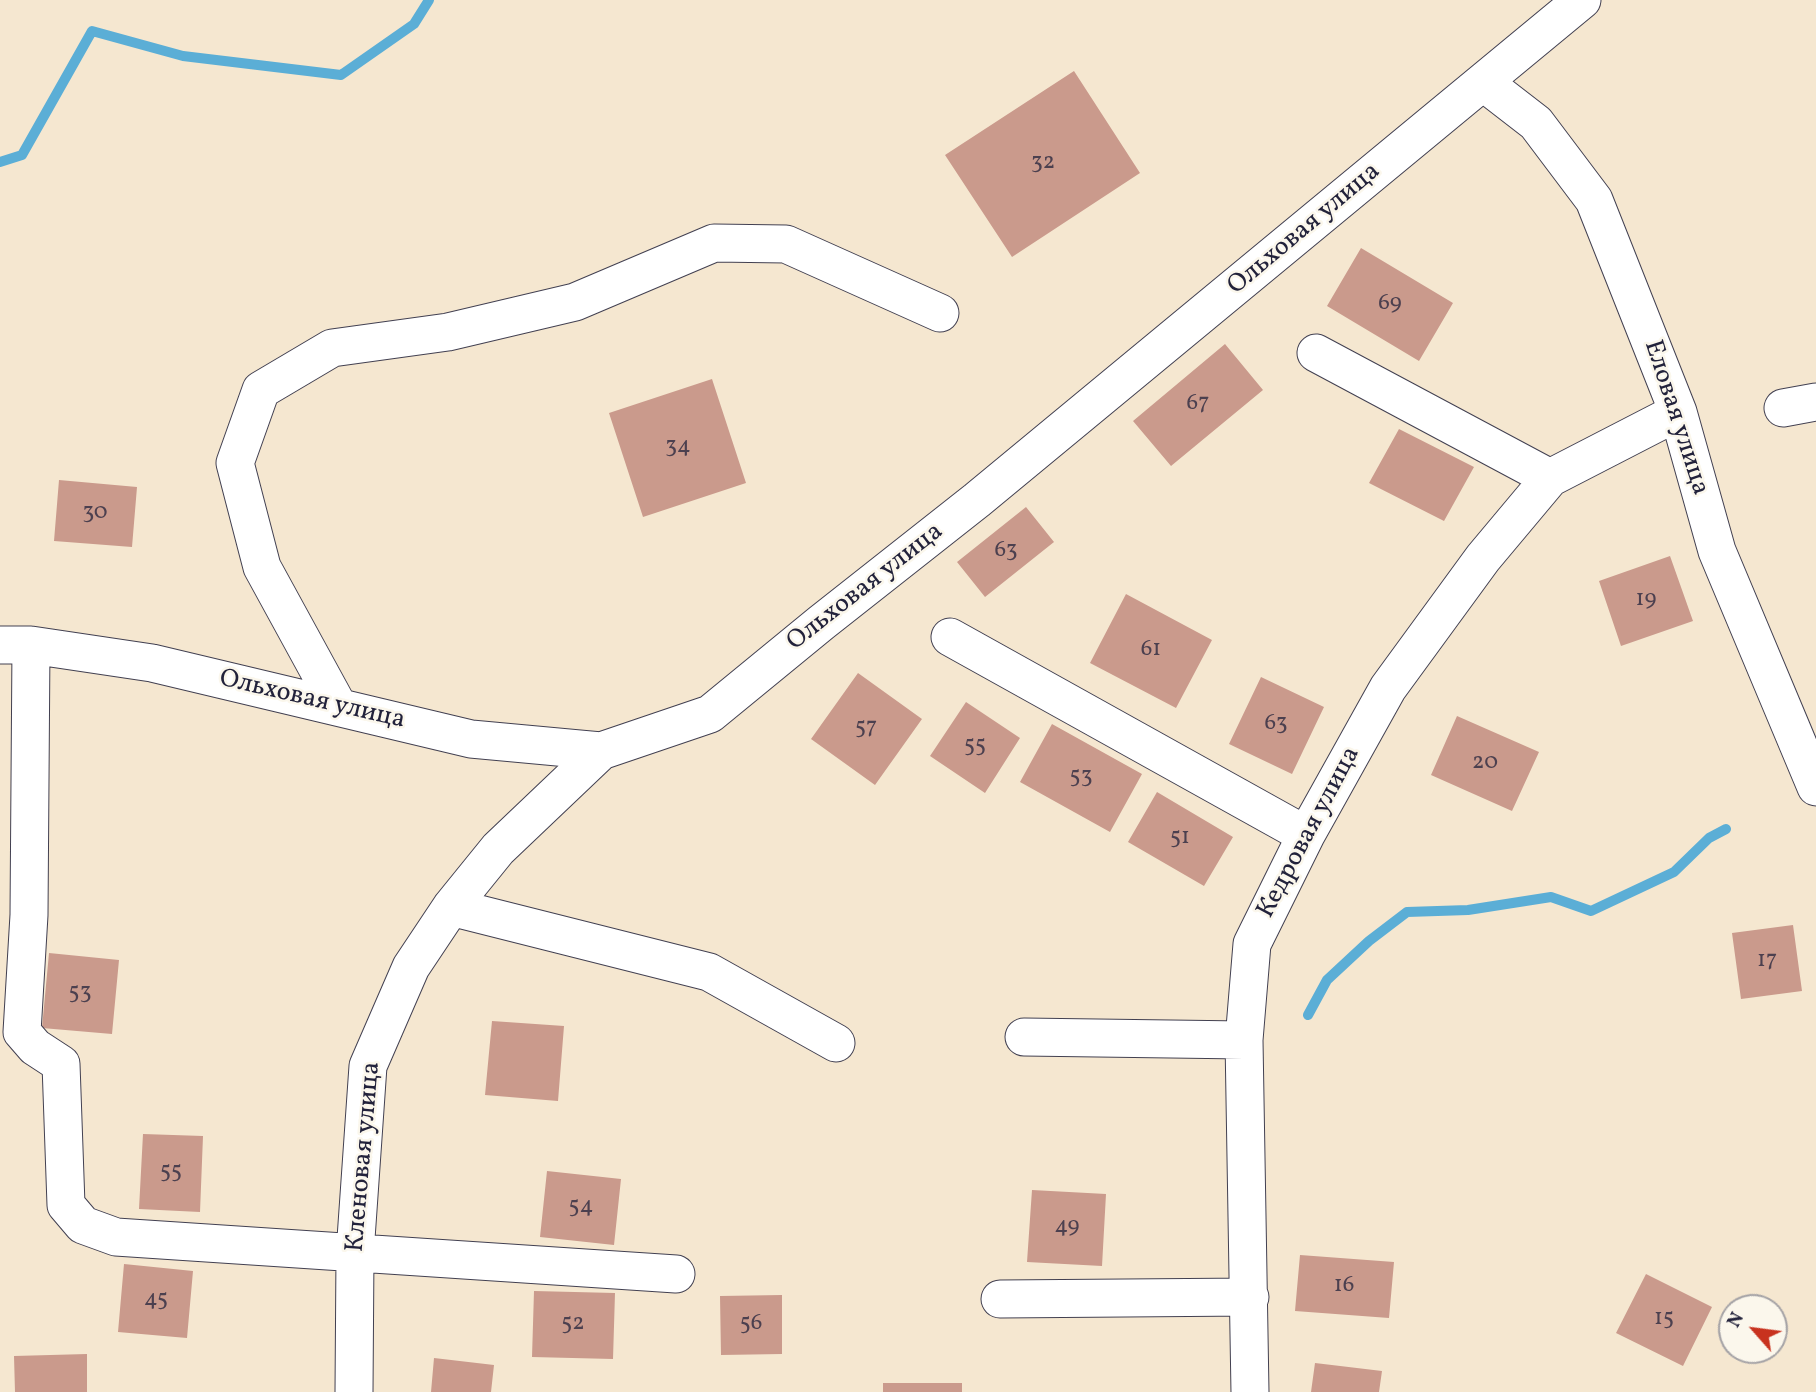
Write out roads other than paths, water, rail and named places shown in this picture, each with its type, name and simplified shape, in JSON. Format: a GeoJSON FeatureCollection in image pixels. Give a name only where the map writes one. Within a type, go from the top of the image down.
{"type":"FeatureCollection","features":[{"type":"Feature","properties":{"kind":"street","name":"Ольховая улица"},"geometry":{"type":"LineString","coordinates":[[15,645],[152,663],[471,739],[601,751],[710,714],[978,500],[1583,0]]}},
{"type":"Feature","properties":{"kind":"street","name":"Еловая улица"},"geometry":{"type":"LineString","coordinates":[[1483,82],[1536,123],[1594,200],[1678,412],[1717,551],[1816,788]]}},
{"type":"Feature","properties":{"kind":"street"},"geometry":{"type":"LineString","coordinates":[[338,706],[262,567],[235,463],[261,390],[332,348],[448,332],[576,302],[714,243],[786,244],[940,313]]}},
{"type":"Feature","properties":{"kind":"street"},"geometry":{"type":"LineString","coordinates":[[1316,353],[1550,478]]}},
{"type":"Feature","properties":{"kind":"street","name":"Кедровая улица"},"geometry":{"type":"LineString","coordinates":[[1250,1392],[1244,1040],[1252,944],[1306,835],[1388,688],[1483,558],[1550,478],[1678,412]]}},
{"type":"Feature","properties":{"kind":"street"},"geometry":{"type":"LineString","coordinates":[[950,638],[1306,835]]}},
{"type":"Feature","properties":{"kind":"street"},"geometry":{"type":"LineString","coordinates":[[15,645],[29,915],[22,1032],[35,1047],[61,1063],[66,1205],[83,1225],[116,1237],[676,1274]]}},
{"type":"Feature","properties":{"kind":"street","name":"Кленовая улица"},"geometry":{"type":"LineString","coordinates":[[354,1392],[355,1253],[368,1066],[411,967],[451,907],[498,849],[601,751]]}},
{"type":"Feature","properties":{"kind":"street"},"geometry":{"type":"LineString","coordinates":[[451,907],[709,972],[836,1043]]}},
{"type":"Feature","properties":{"kind":"street"},"geometry":{"type":"LineString","coordinates":[[1024,1038],[1244,1040]]}},
{"type":"Feature","properties":{"kind":"street"},"geometry":{"type":"LineString","coordinates":[[1000,1300],[1250,1297]]}},
{"type":"Feature","properties":{"kind":"waterway"},"geometry":{"type":"LineString","coordinates":[[0,162],[22,155],[92,31],[183,56],[341,75],[414,24],[429,0]]}},
{"type":"Feature","properties":{"kind":"waterway"},"geometry":{"type":"LineString","coordinates":[[1308,1015],[1327,980],[1369,941],[1407,912],[1468,910],[1551,897],[1591,911],[1674,872],[1709,838],[1726,829]]}}]}
